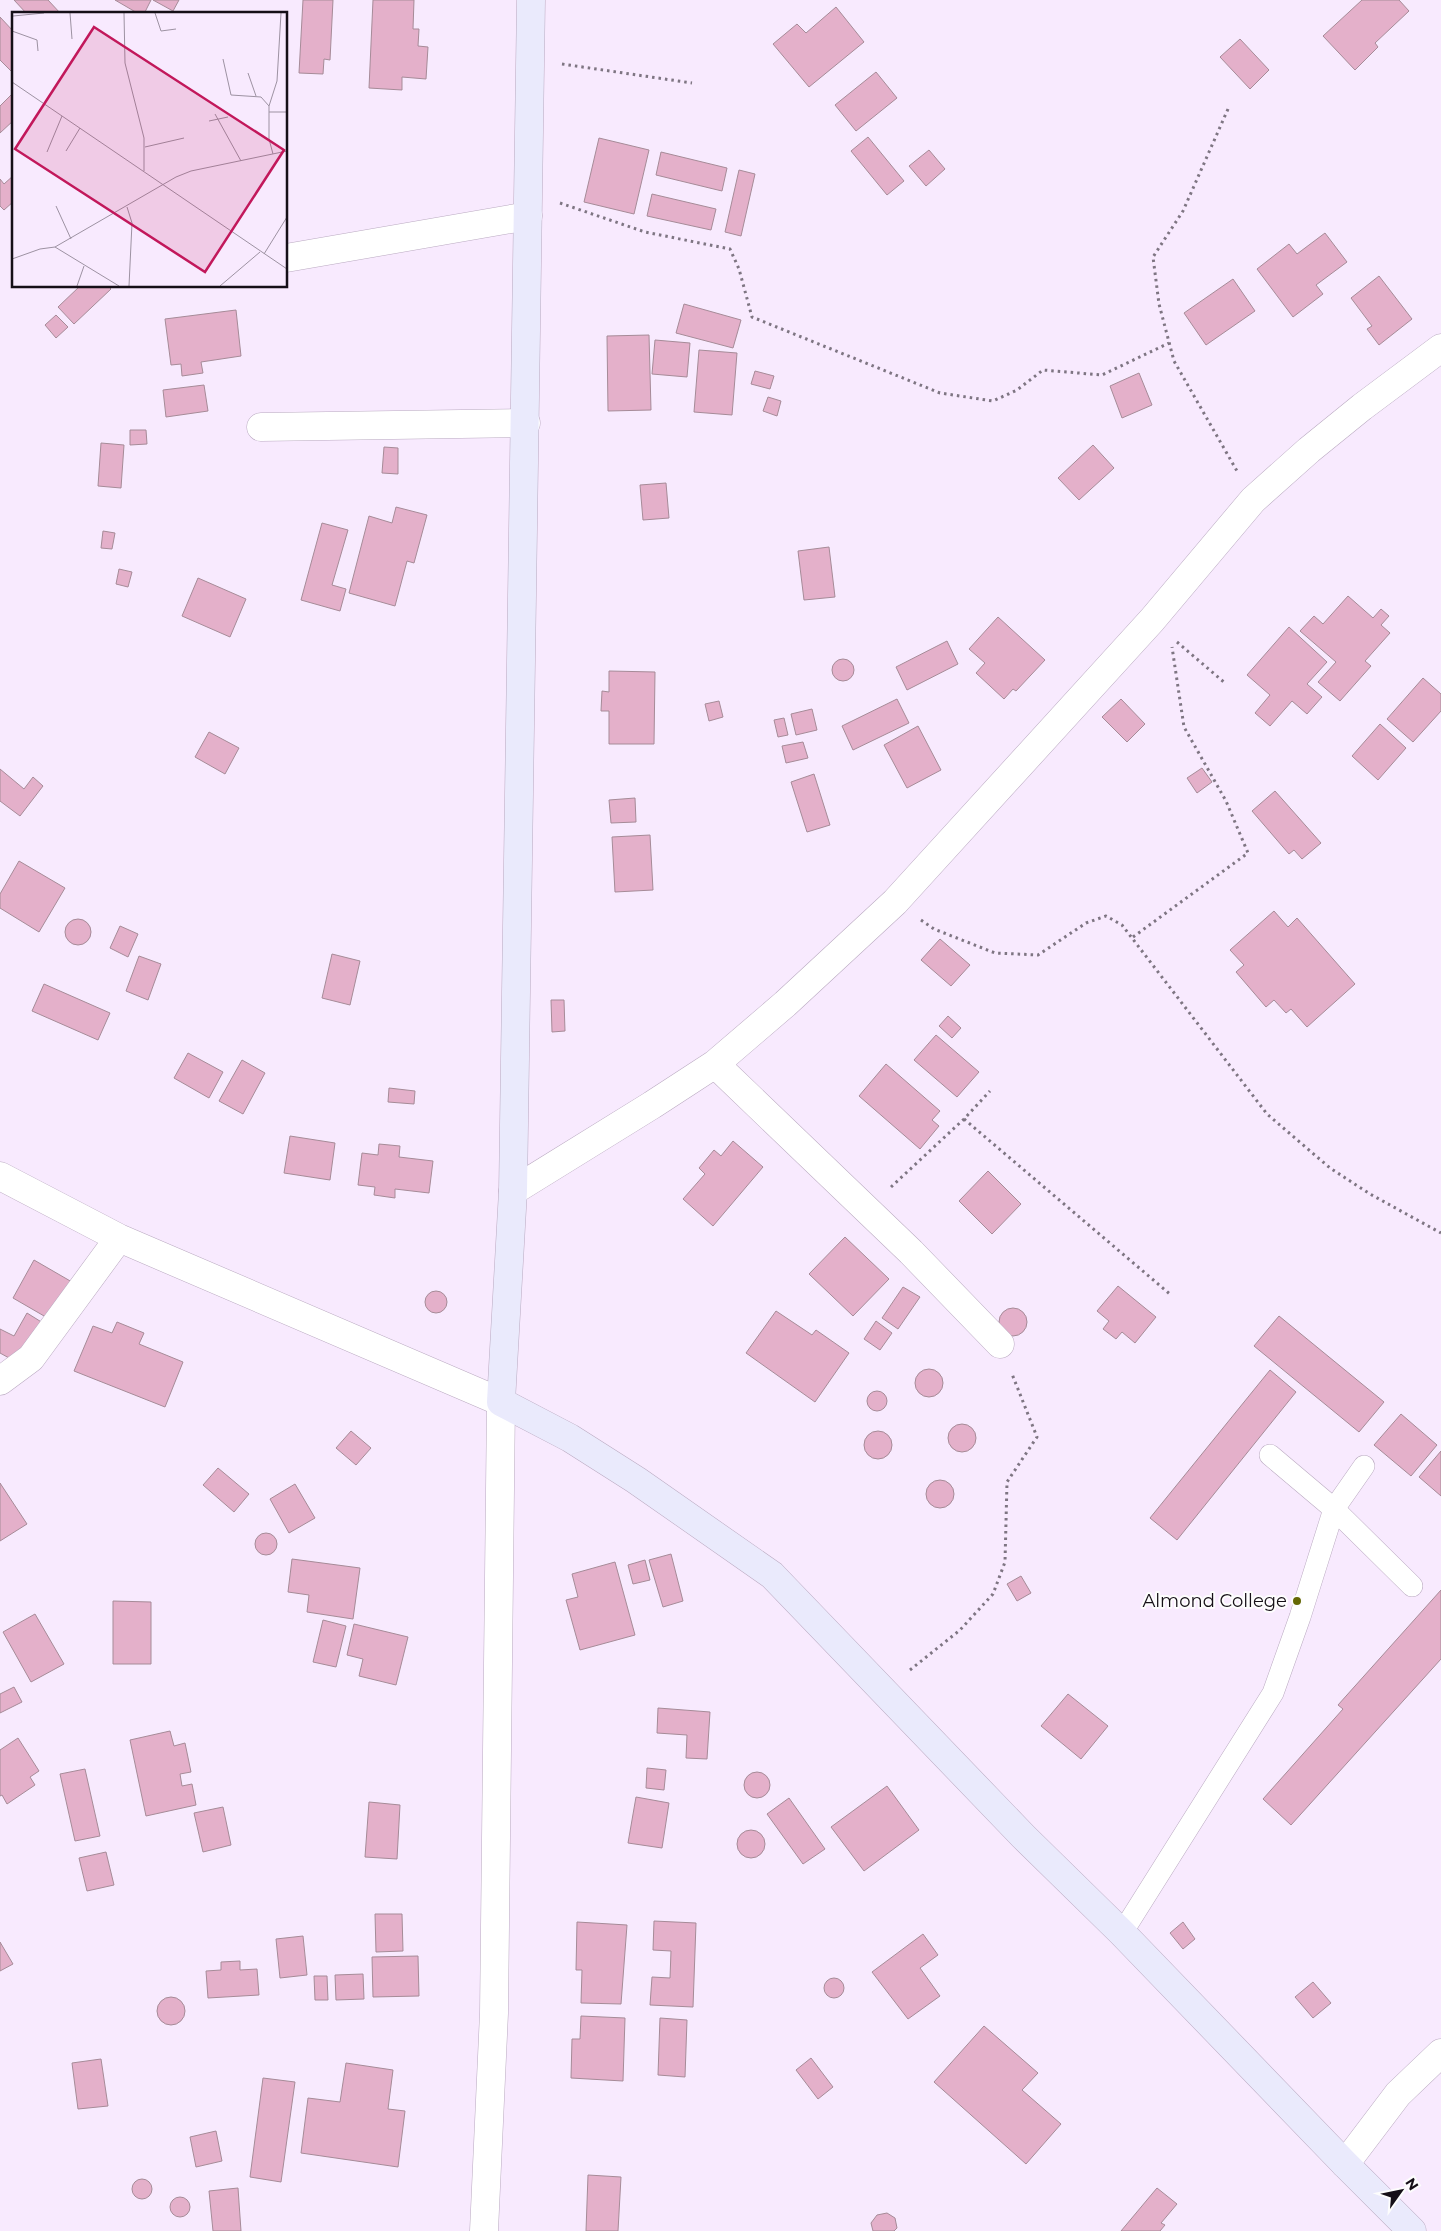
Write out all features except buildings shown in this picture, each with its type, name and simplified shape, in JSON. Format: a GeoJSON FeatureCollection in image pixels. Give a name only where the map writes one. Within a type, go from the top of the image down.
{"type":"FeatureCollection","features":[{"type":"Feature","properties":{"kind":"street"},"geometry":{"type":"LineString","coordinates":[[484,2231],[494,2013],[501,1402],[513,1191],[526,423],[529,59],[532,0]]}},
{"type":"Feature","properties":{"kind":"street"},"geometry":{"type":"LineString","coordinates":[[288,258],[528,204]]}},
{"type":"Feature","properties":{"kind":"street"},"geometry":{"type":"LineString","coordinates":[[513,1191],[715,1064],[785,1004],[895,902],[1161,629],[1253,500],[1309,450],[1362,407],[1441,348]]}},
{"type":"Feature","properties":{"kind":"street"},"geometry":{"type":"LineString","coordinates":[[261,427],[526,423]]}},
{"type":"Feature","properties":{"kind":"street"},"geometry":{"type":"LineString","coordinates":[[715,1064],[866,1210],[1000,1344]]}},
{"type":"Feature","properties":{"kind":"street"},"geometry":{"type":"LineString","coordinates":[[0,1176],[119,1238],[501,1402],[570,1438],[636,1480],[772,1575],[1023,1836],[1122,1933],[1412,2231]]}},
{"type":"Feature","properties":{"kind":"street"},"geometry":{"type":"LineString","coordinates":[[0,1381],[31,1358],[119,1238]]}},
{"type":"Feature","properties":{"kind":"street"},"geometry":{"type":"LineString","coordinates":[[1345,2164],[1398,2094],[1441,2053]]}},
{"type":"Feature","properties":{"kind":"lane"},"geometry":{"type":"LineString","coordinates":[[1270,1455],[1334,1508],[1412,1586]]}},
{"type":"Feature","properties":{"kind":"lane"},"geometry":{"type":"LineString","coordinates":[[1122,1933],[1272,1693],[1300,1617],[1334,1508],[1364,1466]]}},
{"type":"Feature","properties":{"kind":"path"},"geometry":{"type":"LineString","coordinates":[[529,59],[692,83]]}},
{"type":"Feature","properties":{"kind":"path"},"geometry":{"type":"LineString","coordinates":[[1228,110],[1183,211],[1153,257],[1159,304],[1174,361],[1253,500]]}},
{"type":"Feature","properties":{"kind":"path"},"geometry":{"type":"LineString","coordinates":[[528,204],[730,250],[739,269],[752,317],[940,394],[994,401],[1017,390],[1043,370],[1102,374],[1169,343]]}},
{"type":"Feature","properties":{"kind":"path"},"geometry":{"type":"LineString","coordinates":[[1161,629],[1225,683]]}},
{"type":"Feature","properties":{"kind":"path"},"geometry":{"type":"LineString","coordinates":[[1133,937],[1248,853],[1226,801],[1184,727],[1161,629]]}},
{"type":"Feature","properties":{"kind":"path"},"geometry":{"type":"LineString","coordinates":[[895,902],[934,929],[995,953],[1038,955],[1086,923],[1106,916],[1122,925],[1267,1114],[1330,1168],[1370,1194],[1441,1233]]}},
{"type":"Feature","properties":{"kind":"path"},"geometry":{"type":"LineString","coordinates":[[866,1210],[964,1119],[990,1091]]}},
{"type":"Feature","properties":{"kind":"path"},"geometry":{"type":"LineString","coordinates":[[964,1119],[1171,1295]]}},
{"type":"Feature","properties":{"kind":"path"},"geometry":{"type":"LineString","coordinates":[[884,1691],[960,1630],[993,1594],[1005,1562],[1007,1482],[1037,1437],[1000,1344]]}},
{"type":"Feature","properties":{"kind":"place","name":"Almond College"},"geometry":{"type":"Point","coordinates":[1297,1601]}}]}
